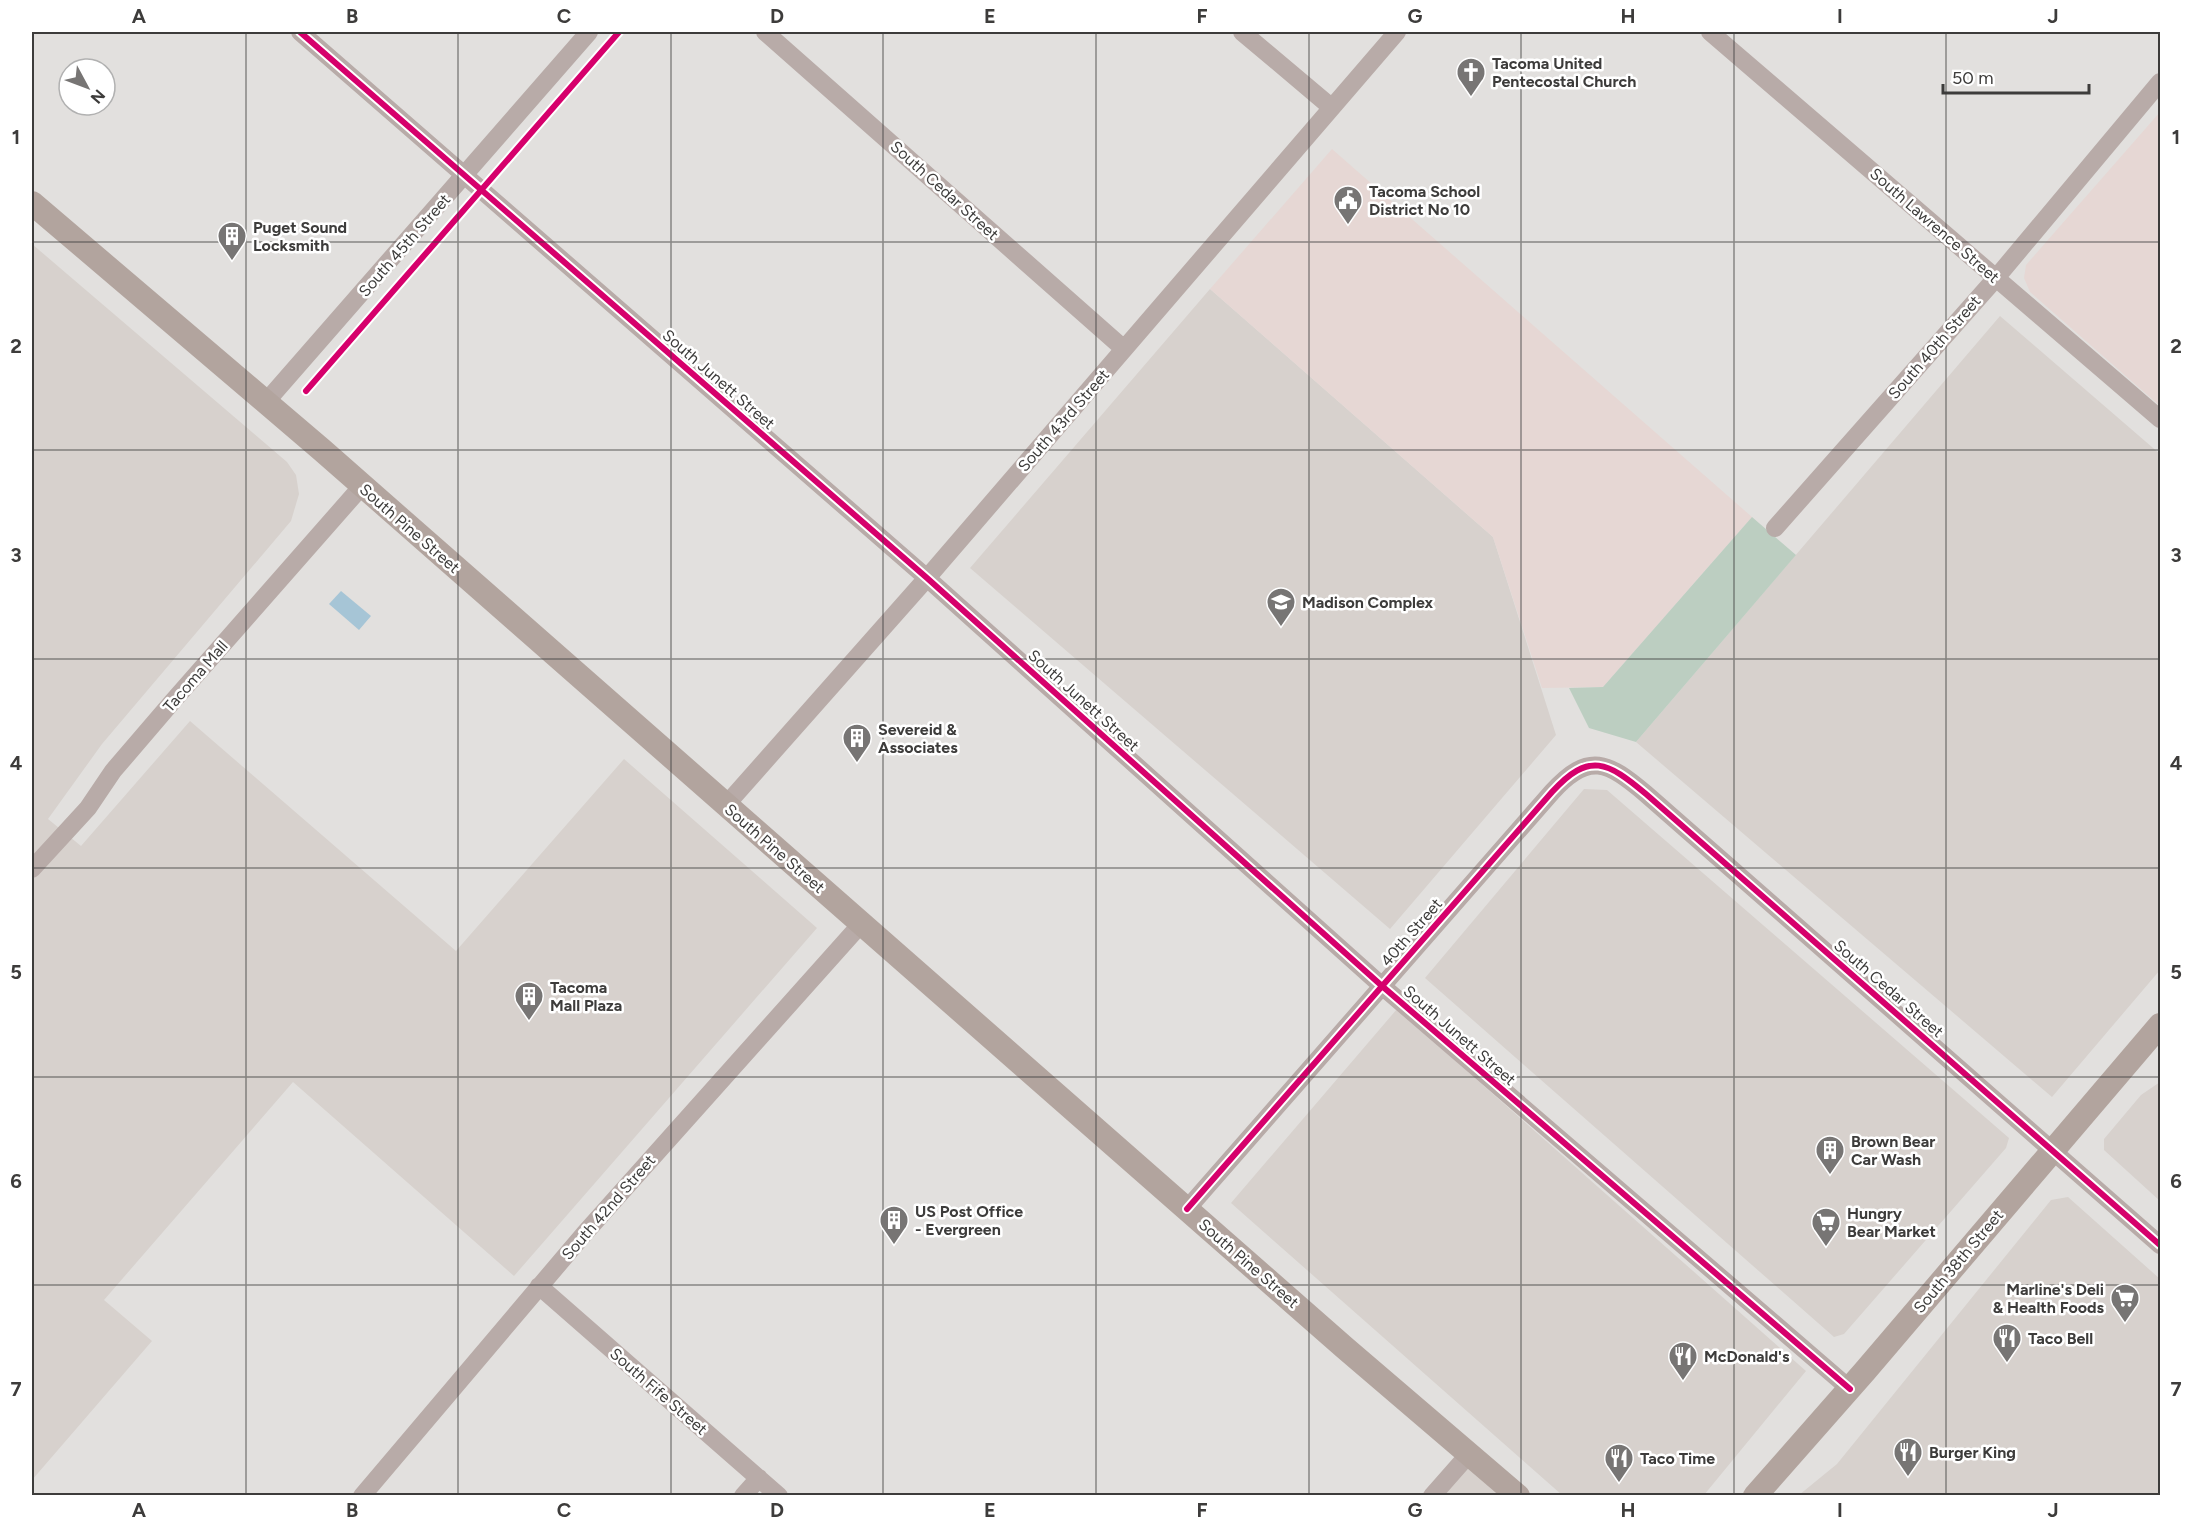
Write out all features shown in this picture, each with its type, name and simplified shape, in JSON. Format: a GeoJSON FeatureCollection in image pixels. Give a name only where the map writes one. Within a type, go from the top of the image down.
{"type":"FeatureCollection","features":[{"type":"Feature","properties":{"kind":"main road","name":"South Pine Street"},"geometry":{"type":"LineString","coordinates":[[32,203],[362,486],[1518,1496]]}},
{"type":"Feature","properties":{"kind":"main road","name":"South 38th Street"},"geometry":{"type":"LineString","coordinates":[[1755,1496],[1850,1389],[2160,1025]]}},
{"type":"Feature","properties":{"kind":"street","name":"South Junett Street"},"geometry":{"type":"LineString","coordinates":[[300,32],[927,578],[1382,986],[1850,1389]]}},
{"type":"Feature","properties":{"kind":"street","name":"South 45th Street"},"geometry":{"type":"LineString","coordinates":[[266,403],[589,32]]}},
{"type":"Feature","properties":{"kind":"street","name":"South Cedar Street"},"geometry":{"type":"LineString","coordinates":[[765,32],[1124,349]]}},
{"type":"Feature","properties":{"kind":"street"},"geometry":{"type":"LineString","coordinates":[[1242,32],[1332,107]]}},
{"type":"Feature","properties":{"kind":"street","name":"South 43rd Street"},"geometry":{"type":"LineString","coordinates":[[726,805],[927,578],[1397,32]]}},
{"type":"Feature","properties":{"kind":"street","name":"South Lawrence Street"},"geometry":{"type":"LineString","coordinates":[[1710,32],[2160,419]]}},
{"type":"Feature","properties":{"kind":"street","name":"South 40th Street"},"geometry":{"type":"LineString","coordinates":[[1775,528],[1996,278],[2160,82]]}},
{"type":"Feature","properties":{"kind":"street","name":"Tacoma Mall"},"geometry":{"type":"LineString","coordinates":[[32,869],[87,808],[113,771],[173,701],[362,486]]}},
{"type":"Feature","properties":{"kind":"street","name":"South Cedar Street"},"geometry":{"type":"LineString","coordinates":[[1591,765],[1616,771],[1646,794],[2160,1245]]}},
{"type":"Feature","properties":{"kind":"street","name":"40th Street"},"geometry":{"type":"LineString","coordinates":[[1187,1209],[1560,784],[1579,768],[1591,765]]}},
{"type":"Feature","properties":{"kind":"street","name":"South 42nd Street"},"geometry":{"type":"LineString","coordinates":[[362,1496],[539,1286],[861,924]]}},
{"type":"Feature","properties":{"kind":"street","name":"South Fife Street"},"geometry":{"type":"LineString","coordinates":[[539,1286],[779,1496]]}},
{"type":"Feature","properties":{"kind":"street"},"geometry":{"type":"LineString","coordinates":[[1432,1496],[1469,1454]]}},
{"type":"Feature","properties":{"kind":"street"},"geometry":{"type":"LineString","coordinates":[[743,1496],[759,1478]]}},
{"type":"Feature","properties":{"kind":"shaded area"},"geometry":{"type":"Polygon","coordinates":[[[2160,112],[2160,406],[2030,292],[2024,278],[2026,265],[2160,112]]]}},
{"type":"Feature","properties":{"kind":"shaded area"},"geometry":{"type":"Polygon","coordinates":[[[1332,149],[1752,517],[1603,687],[1542,688],[1493,537],[1210,289],[1332,149]]]}},
{"type":"Feature","properties":{"kind":"shaded area"},"geometry":{"type":"Polygon","coordinates":[[[32,244],[287,462],[296,475],[299,494],[291,521],[102,744],[48,819],[81,846],[190,721],[456,951],[624,759],[817,928],[514,1276],[293,1082],[104,1300],[152,1341],[32,1480],[32,244]]]}},
{"type":"Feature","properties":{"kind":"shaded area","name":"Madison Complex"},"geometry":{"type":"Polygon","coordinates":[[[1210,289],[1493,537],[1556,735],[1390,929],[970,568],[1210,289]]]}},
{"type":"Feature","properties":{"kind":"shaded area"},"geometry":{"type":"Polygon","coordinates":[[[2000,316],[2160,454],[2160,970],[2052,1097],[1636,742],[2000,316]]]}},
{"type":"Feature","properties":{"kind":"shaded area"},"geometry":{"type":"Polygon","coordinates":[[[1584,789],[1607,790],[2009,1138],[2006,1148],[1844,1334],[1834,1337],[1425,978],[1584,789]]]}},
{"type":"Feature","properties":{"kind":"shaded area"},"geometry":{"type":"Polygon","coordinates":[[[1397,1009],[1806,1371],[1704,1495],[1562,1495],[1231,1203],[1397,1009]]]}},
{"type":"Feature","properties":{"kind":"shaded area"},"geometry":{"type":"Polygon","coordinates":[[[2160,1082],[2160,1201],[2104,1150],[2104,1139],[2141,1095],[2160,1082]]]}},
{"type":"Feature","properties":{"kind":"shaded area"},"geometry":{"type":"Polygon","coordinates":[[[2068,1197],[2160,1279],[2160,1495],[1799,1495],[1837,1464],[2051,1200],[2068,1197]]]}},
{"type":"Feature","properties":{"kind":"shaded area"},"geometry":{"type":"Polygon","coordinates":[[[1469,1454],[1518,1496],[1432,1496],[1469,1454]]]}},
{"type":"Feature","properties":{"kind":"green space"},"geometry":{"type":"Polygon","coordinates":[[[1752,517],[1796,555],[1636,742],[1589,728],[1569,688],[1603,687],[1752,517]]]}},
{"type":"Feature","properties":{"kind":"water"},"geometry":{"type":"Polygon","coordinates":[[[341,591],[371,616],[359,630],[329,604],[341,591]]]}},
{"type":"Feature","properties":{"kind":"cycle path"},"geometry":{"type":"LineString","coordinates":[[300,32],[927,578],[1382,986],[1850,1389]]}},
{"type":"Feature","properties":{"kind":"cycle path"},"geometry":{"type":"LineString","coordinates":[[306,391],[619,32]]}},
{"type":"Feature","properties":{"kind":"cycle path"},"geometry":{"type":"LineString","coordinates":[[1187,1209],[1552,792],[1577,771],[1588,766],[1599,766],[1620,774],[1646,794],[2160,1245]]}},
{"type":"Feature","properties":{"kind":"place","name":"Tacoma United Pentecostal Church"},"geometry":{"type":"Point","coordinates":[1471,98]}},
{"type":"Feature","properties":{"kind":"place","name":"Tacoma School District No 10"},"geometry":{"type":"Point","coordinates":[1348,226]}},
{"type":"Feature","properties":{"kind":"place","name":"Puget Sound Locksmith"},"geometry":{"type":"Point","coordinates":[232,262]}},
{"type":"Feature","properties":{"kind":"place","name":"Madison Complex"},"geometry":{"type":"Point","coordinates":[1281,628]}},
{"type":"Feature","properties":{"kind":"place","name":"Severeid & Associates"},"geometry":{"type":"Point","coordinates":[857,764]}},
{"type":"Feature","properties":{"kind":"place","name":"Tacoma Mall Plaza"},"geometry":{"type":"Point","coordinates":[529,1022]}},
{"type":"Feature","properties":{"kind":"place","name":"Brown Bear Car Wash"},"geometry":{"type":"Point","coordinates":[1830,1176]}},
{"type":"Feature","properties":{"kind":"place","name":"US Post Office - Evergreen"},"geometry":{"type":"Point","coordinates":[894,1246]}},
{"type":"Feature","properties":{"kind":"place","name":"Hungry Bear Market"},"geometry":{"type":"Point","coordinates":[1826,1248]}},
{"type":"Feature","properties":{"kind":"place","name":"Marline's Deli & Health Foods"},"geometry":{"type":"Point","coordinates":[2125,1324]}},
{"type":"Feature","properties":{"kind":"place","name":"Taco Bell"},"geometry":{"type":"Point","coordinates":[2007,1364]}},
{"type":"Feature","properties":{"kind":"place","name":"McDonald's"},"geometry":{"type":"Point","coordinates":[1683,1382]}},
{"type":"Feature","properties":{"kind":"place","name":"Burger King"},"geometry":{"type":"Point","coordinates":[1908,1478]}},
{"type":"Feature","properties":{"kind":"place","name":"Taco Time"},"geometry":{"type":"Point","coordinates":[1619,1484]}}]}
